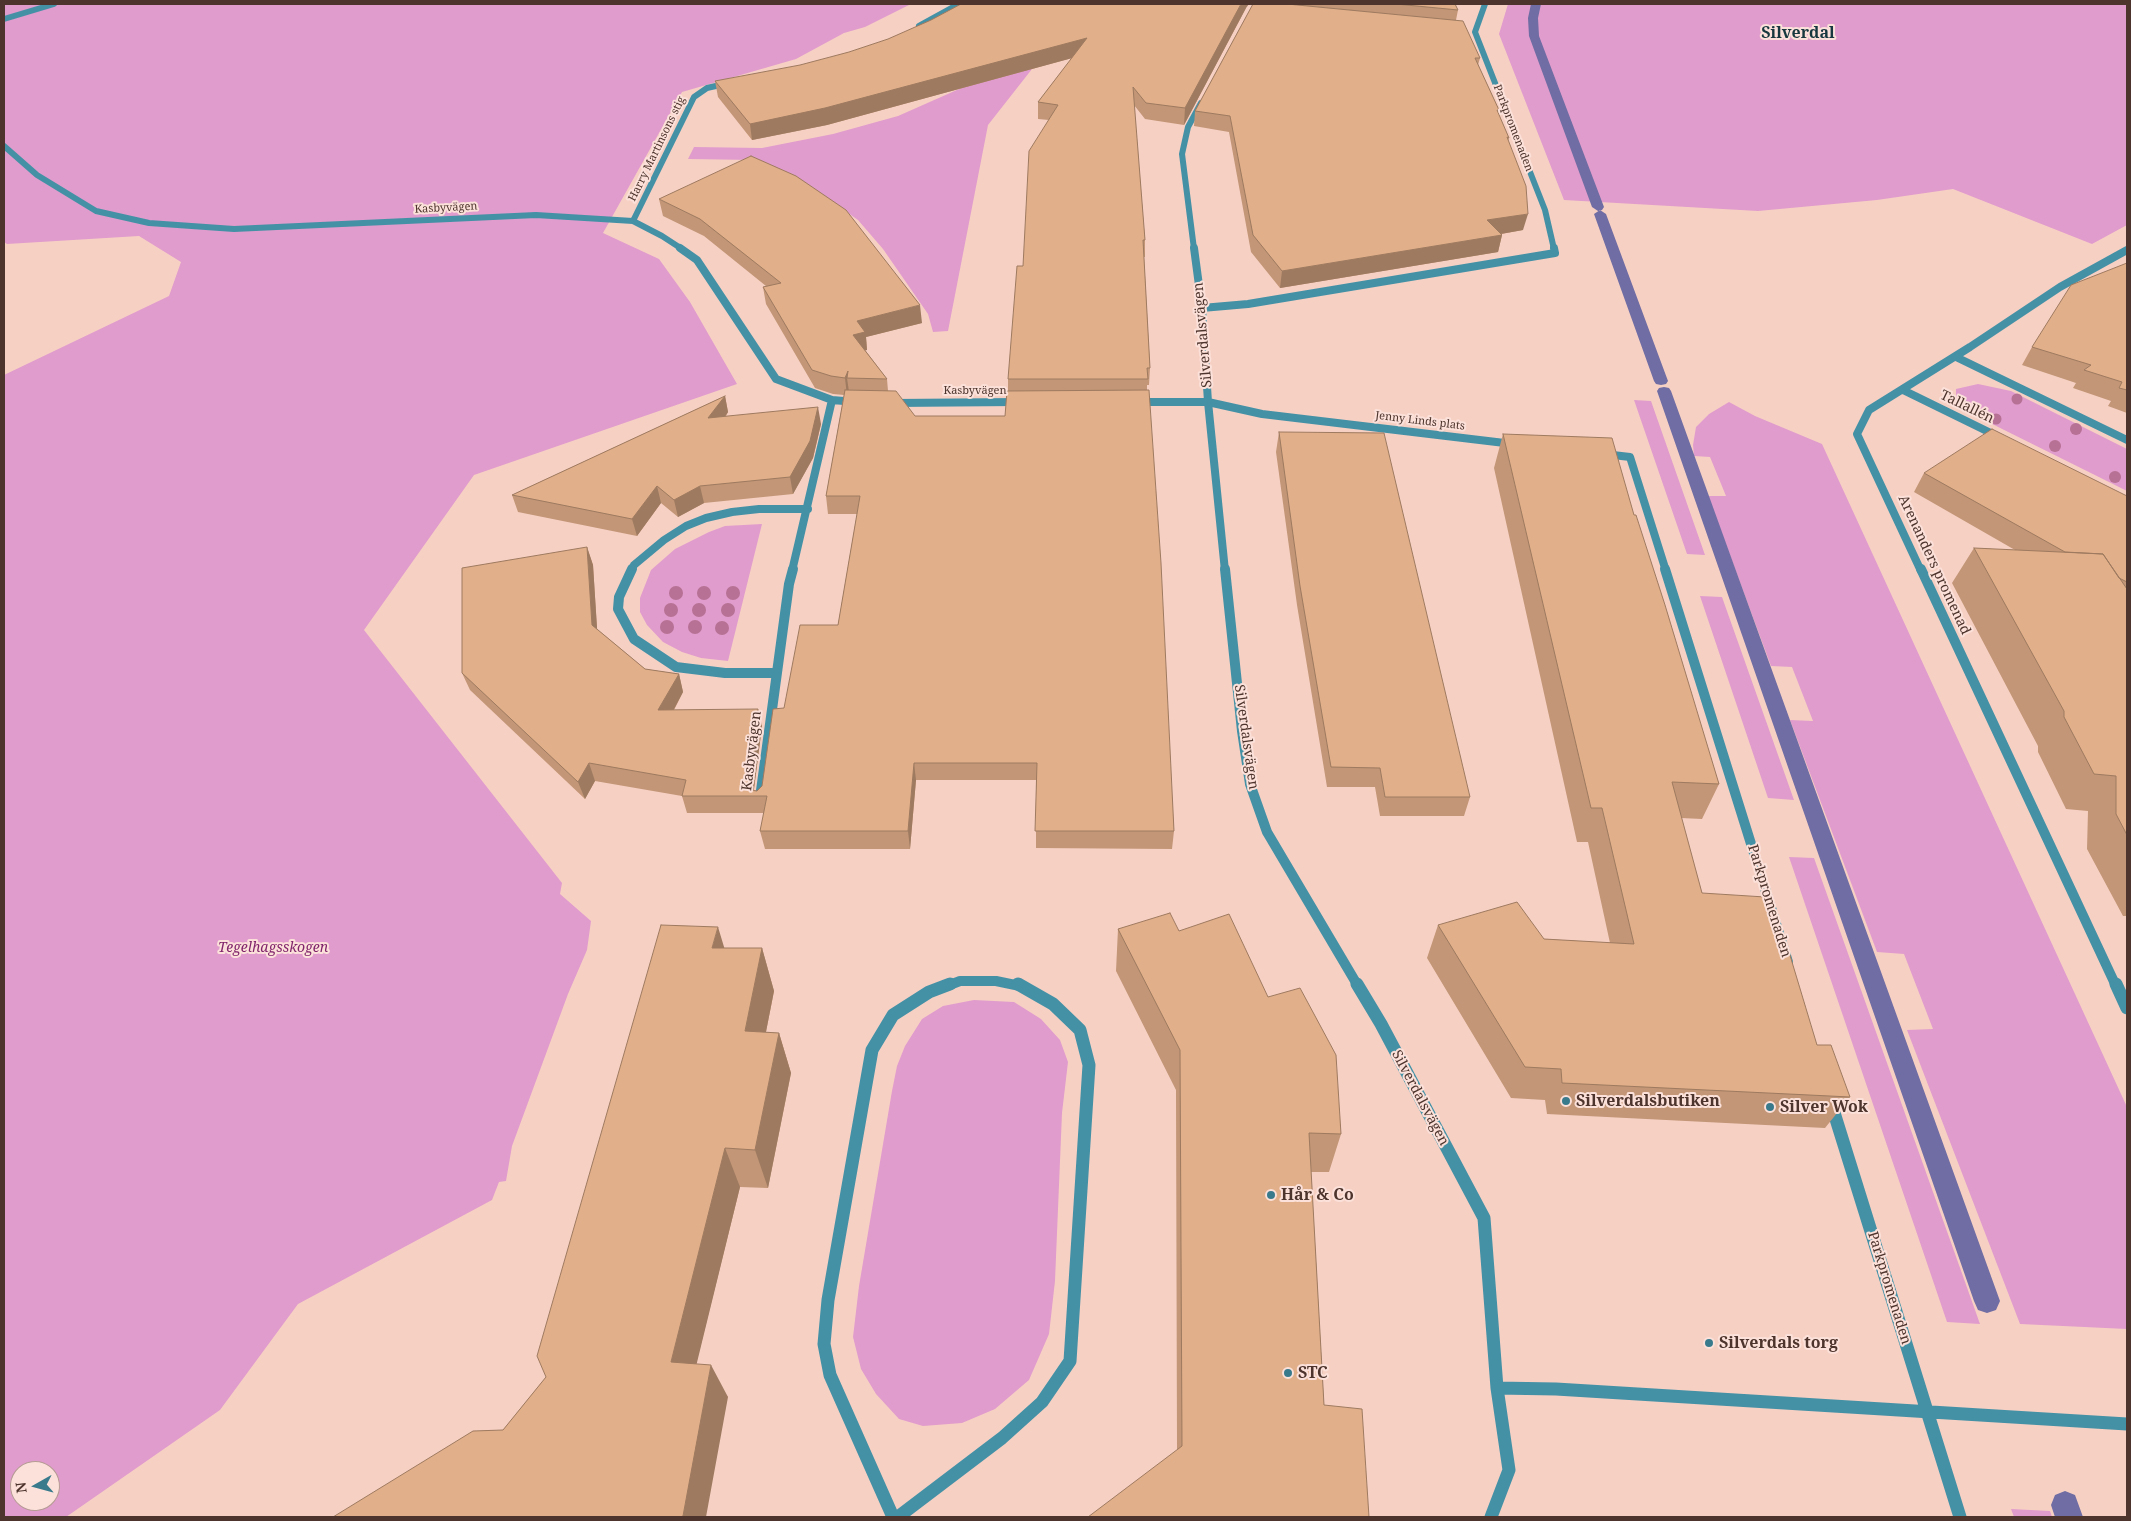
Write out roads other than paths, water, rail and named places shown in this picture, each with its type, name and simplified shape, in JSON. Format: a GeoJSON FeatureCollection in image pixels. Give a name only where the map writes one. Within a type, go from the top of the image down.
{"type":"FeatureCollection","features":[{"type":"Feature","properties":{"kind":"street"},"geometry":{"type":"LineString","coordinates":[[4,19],[54,4]]}},
{"type":"Feature","properties":{"kind":"street"},"geometry":{"type":"LineString","coordinates":[[912,30],[959,4]]}},
{"type":"Feature","properties":{"kind":"street"},"geometry":{"type":"LineString","coordinates":[[1466,31],[1475,32],[1485,4]]}},
{"type":"Feature","properties":{"kind":"street","name":"Parkpromenaden"},"geometry":{"type":"LineString","coordinates":[[1202,308],[1248,304],[1555,253],[1545,210],[1475,32]]}},
{"type":"Feature","properties":{"kind":"street","name":"Harry Martinsons stig"},"geometry":{"type":"LineString","coordinates":[[633,221],[694,97],[707,88],[735,81]]}},
{"type":"Feature","properties":{"kind":"street","name":"Silverdalsvägen"},"geometry":{"type":"LineString","coordinates":[[1206,93],[1188,127],[1182,154],[1202,308],[1208,402],[1242,731],[1250,784],[1268,832],[1381,1024],[1484,1218],[1497,1388],[1509,1470],[1491,1517]]}},
{"type":"Feature","properties":{"kind":"street","name":"Kasbyvägen"},"geometry":{"type":"LineString","coordinates":[[4,146],[37,175],[96,211],[149,223],[234,229],[536,215],[633,221],[662,236],[697,260],[776,379],[832,400],[860,402]]}},
{"type":"Feature","properties":{"kind":"street","name":"Arenanders promenad"},"geometry":{"type":"LineString","coordinates":[[2127,250],[2060,287],[1956,357],[1869,410],[1857,434],[2127,1008]]}},
{"type":"Feature","properties":{"kind":"street"},"geometry":{"type":"LineString","coordinates":[[1956,357],[2127,440]]}},
{"type":"Feature","properties":{"kind":"street","name":"Tallallén"},"geometry":{"type":"LineString","coordinates":[[1903,390],[2006,440]]}},
{"type":"Feature","properties":{"kind":"street","name":"Kasbyvägen"},"geometry":{"type":"LineString","coordinates":[[759,802],[789,584],[832,400]]}},
{"type":"Feature","properties":{"kind":"street","name":"Kasbyvägen"},"geometry":{"type":"LineString","coordinates":[[890,403],[1028,402]]}},
{"type":"Feature","properties":{"kind":"street"},"geometry":{"type":"LineString","coordinates":[[1128,402],[1208,402]]}},
{"type":"Feature","properties":{"kind":"street","name":"Jenny Linds plats"},"geometry":{"type":"LineString","coordinates":[[1208,402],[1262,414],[1524,445]]}},
{"type":"Feature","properties":{"kind":"street","name":"Parkpromenaden"},"geometry":{"type":"LineString","coordinates":[[1592,453],[1630,457],[1790,968]]}},
{"type":"Feature","properties":{"kind":"street"},"geometry":{"type":"LineString","coordinates":[[776,673],[725,673],[676,667],[634,639],[618,609],[619,597],[634,565],[664,540],[686,526],[706,518],[732,512],[759,509],[808,509]]}},
{"type":"Feature","properties":{"kind":"street"},"geometry":{"type":"LineString","coordinates":[[893,1517],[840,1403],[830,1375],[824,1344],[828,1300],[872,1050],[893,1015],[929,992],[960,981],[996,981],[1017,984],[1053,1004],[1080,1030],[1089,1065],[1070,1361],[1042,1402],[1002,1438],[898,1517]]}},
{"type":"Feature","properties":{"kind":"street","name":"Parkpromenaden"},"geometry":{"type":"LineString","coordinates":[[1828,1092],[1960,1517]]}},
{"type":"Feature","properties":{"kind":"street"},"geometry":{"type":"LineString","coordinates":[[1497,1388],[1556,1389],[2127,1424]]}},
{"type":"Feature","properties":{"kind":"waterway"},"geometry":{"type":"LineString","coordinates":[[1536,4],[1533,18],[1534,36],[1598,207]]}},
{"type":"Feature","properties":{"kind":"waterway"},"geometry":{"type":"LineString","coordinates":[[1600,214],[1661,381]]}},
{"type":"Feature","properties":{"kind":"waterway"},"geometry":{"type":"LineString","coordinates":[[1664,391],[1987,1301]]}},
{"type":"Feature","properties":{"kind":"waterway"},"geometry":{"type":"LineString","coordinates":[[2065,1505],[2069,1517]]}},
{"type":"Feature","properties":{"kind":"place","name":"Silverdalsbutiken"},"geometry":{"type":"Point","coordinates":[1566,1101]}},
{"type":"Feature","properties":{"kind":"place","name":"Silver Wok"},"geometry":{"type":"Point","coordinates":[1770,1107]}},
{"type":"Feature","properties":{"kind":"place","name":"Hår & Co"},"geometry":{"type":"Point","coordinates":[1271,1195]}},
{"type":"Feature","properties":{"kind":"place","name":"Silverdals torg"},"geometry":{"type":"Point","coordinates":[1709,1343]}},
{"type":"Feature","properties":{"kind":"place","name":"STC"},"geometry":{"type":"Point","coordinates":[1288,1373]}},
{"type":"Feature","properties":{"kind":"district","name":"Silverdal"},"geometry":{"type":"Point","coordinates":[1798,33]}},
{"type":"Feature","properties":{"kind":"park label","name":"Tegelhagsskogen"},"geometry":{"type":"Point","coordinates":[273,948]}}]}
